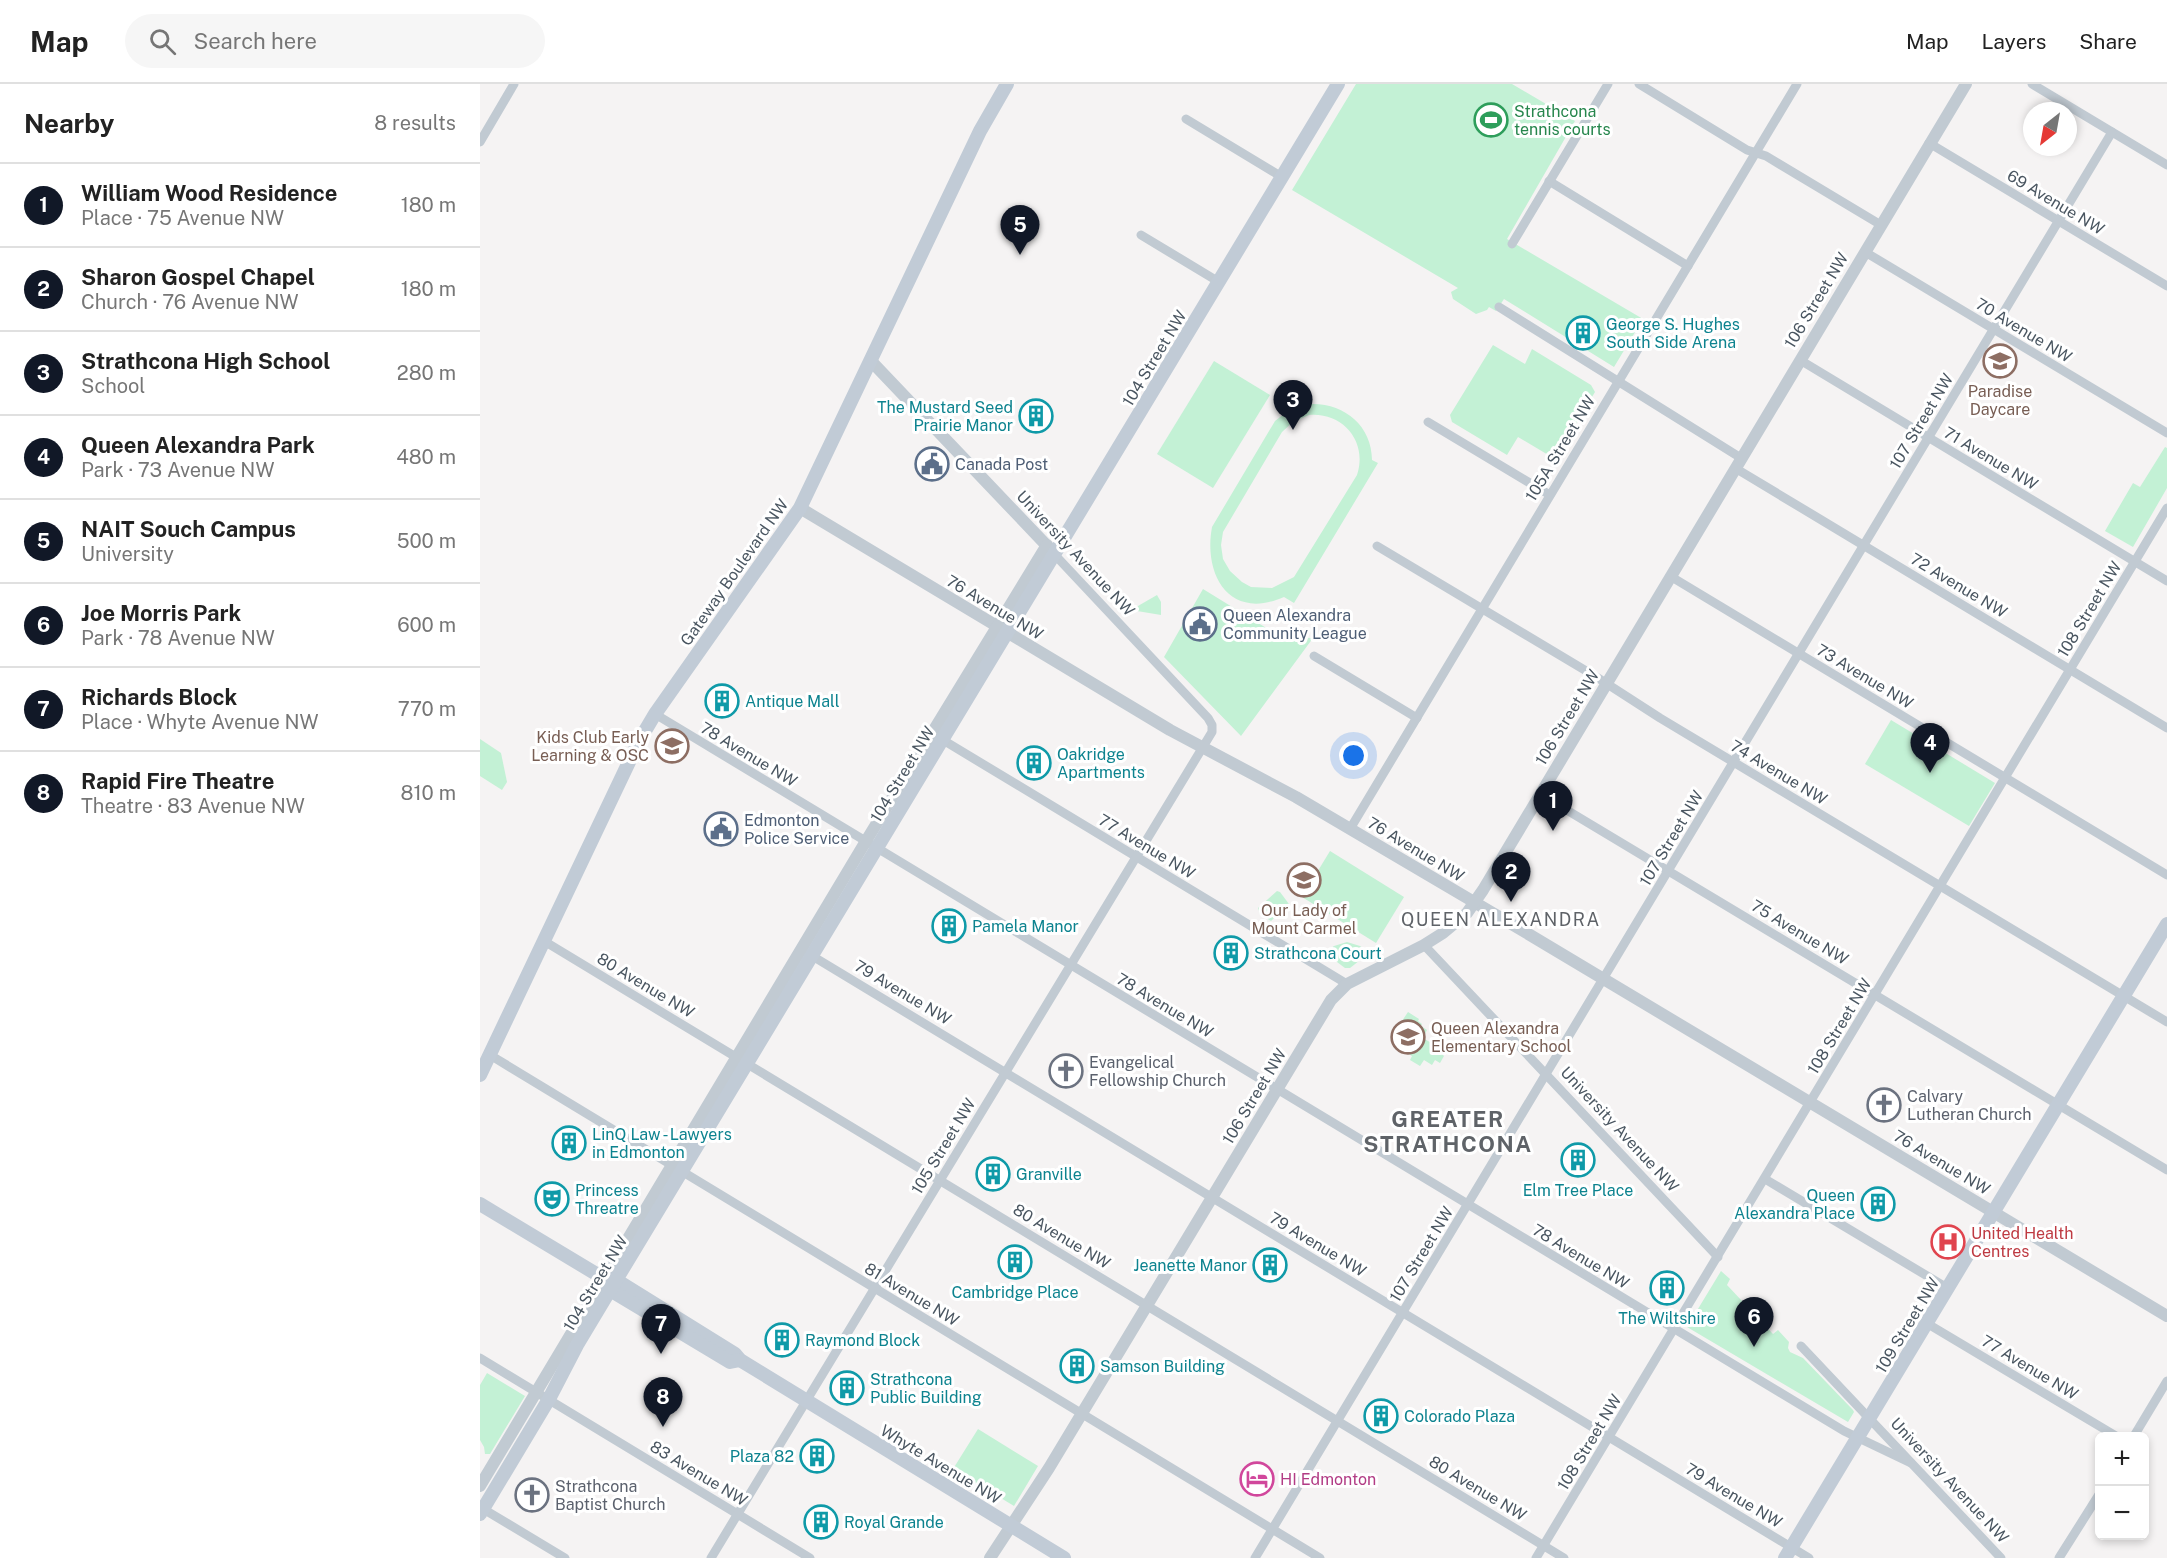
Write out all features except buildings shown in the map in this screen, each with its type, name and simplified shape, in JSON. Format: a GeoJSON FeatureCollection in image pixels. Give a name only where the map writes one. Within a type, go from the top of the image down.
{"type":"FeatureCollection","features":[{"type":"Feature","properties":{"kind":"main road","name":"Gateway Boulevard NW"},"geometry":{"type":"LineString","coordinates":[[480,1075],[639,741],[655,714],[800,508],[980,131],[1007,84]]}},
{"type":"Feature","properties":{"kind":"main road","name":"104 Street NW"},"geometry":{"type":"LineString","coordinates":[[481,1510],[549,1399],[610,1282],[806,953],[1001,630],[1219,282],[1338,84]]}},
{"type":"Feature","properties":{"kind":"main road","name":"109 Street NW"},"geometry":{"type":"LineString","coordinates":[[1788,1553],[2167,924]]}},
{"type":"Feature","properties":{"kind":"main road","name":"Whyte Avenue NW"},"geometry":{"type":"LineString","coordinates":[[480,1204],[610,1282],[730,1362],[740,1360],[1064,1558]]}},
{"type":"Feature","properties":{"kind":"street"},"geometry":{"type":"LineString","coordinates":[[480,142],[514,84]]}},
{"type":"Feature","properties":{"kind":"street"},"geometry":{"type":"LineString","coordinates":[[1512,244],[1608,84]]}},
{"type":"Feature","properties":{"kind":"street"},"geometry":{"type":"LineString","coordinates":[[1639,84],[1747,150],[1766,156],[1881,225]]}},
{"type":"Feature","properties":{"kind":"street","name":"105A Street NW"},"geometry":{"type":"LineString","coordinates":[[1350,829],[1797,84]]}},
{"type":"Feature","properties":{"kind":"street","name":"106 Street NW"},"geometry":{"type":"LineString","coordinates":[[990,1558],[1081,1414],[1331,1000],[1347,984],[1443,933],[1467,913],[1474,903],[1966,84]]}},
{"type":"Feature","properties":{"kind":"street"},"geometry":{"type":"LineString","coordinates":[[2032,84],[2167,165]]}},
{"type":"Feature","properties":{"kind":"street"},"geometry":{"type":"LineString","coordinates":[[1186,119],[1282,177]]}},
{"type":"Feature","properties":{"kind":"street","name":"107 Street NW"},"geometry":{"type":"LineString","coordinates":[[1255,1558],[1547,1076],[2112,132]]}},
{"type":"Feature","properties":{"kind":"street","name":"69 Avenue NW"},"geometry":{"type":"LineString","coordinates":[[1929,144],[2167,286]]}},
{"type":"Feature","properties":{"kind":"street"},"geometry":{"type":"LineString","coordinates":[[1549,182],[1688,266]]}},
{"type":"Feature","properties":{"kind":"street"},"geometry":{"type":"LineString","coordinates":[[1141,235],[1219,282]]}},
{"type":"Feature","properties":{"kind":"street","name":"70 Avenue NW"},"geometry":{"type":"LineString","coordinates":[[1865,252],[2167,433]]}},
{"type":"Feature","properties":{"kind":"street","name":"72 Avenue NW"},"geometry":{"type":"LineString","coordinates":[[1499,307],[1619,381],[1864,546],[2167,728]]}},
{"type":"Feature","properties":{"kind":"street","name":"71 Avenue NW"},"geometry":{"type":"LineString","coordinates":[[1800,360],[2167,581]]}},
{"type":"Feature","properties":{"kind":"street","name":"University Avenue NW"},"geometry":{"type":"LineString","coordinates":[[871,361],[1210,721],[1212,732],[1201,748]]}},
{"type":"Feature","properties":{"kind":"street"},"geometry":{"type":"LineString","coordinates":[[1428,422],[1550,495]]}},
{"type":"Feature","properties":{"kind":"street","name":"76 Avenue NW"},"geometry":{"type":"LineString","coordinates":[[800,508],[1201,748],[1296,797],[1605,979],[2167,1316]]}},
{"type":"Feature","properties":{"kind":"street","name":"108 Street NW"},"geometry":{"type":"LineString","coordinates":[[1536,1558],[2167,508]]}},
{"type":"Feature","properties":{"kind":"street","name":"74 Avenue NW"},"geometry":{"type":"LineString","coordinates":[[1377,546],[2167,1022]]}},
{"type":"Feature","properties":{"kind":"street","name":"73 Avenue NW"},"geometry":{"type":"LineString","coordinates":[[1670,576],[2167,875]]}},
{"type":"Feature","properties":{"kind":"street"},"geometry":{"type":"LineString","coordinates":[[1314,656],[1417,718]]}},
{"type":"Feature","properties":{"kind":"street","name":"78 Avenue NW"},"geometry":{"type":"LineString","coordinates":[[655,714],[1674,1330],[1857,1439],[1911,1463]]}},
{"type":"Feature","properties":{"kind":"street","name":"77 Avenue NW"},"geometry":{"type":"LineString","coordinates":[[937,736],[1347,984]]}},
{"type":"Feature","properties":{"kind":"street","name":"105 Street NW"},"geometry":{"type":"LineString","coordinates":[[711,1558],[1201,748]]}},
{"type":"Feature","properties":{"kind":"street","name":"75 Avenue NW"},"geometry":{"type":"LineString","coordinates":[[1540,794],[2167,1170]]}},
{"type":"Feature","properties":{"kind":"street","name":"80 Avenue NW"},"geometry":{"type":"LineString","coordinates":[[544,941],[1563,1558]]}},
{"type":"Feature","properties":{"kind":"street","name":"University Avenue NW"},"geometry":{"type":"LineString","coordinates":[[1424,945],[1718,1257]]}},
{"type":"Feature","properties":{"kind":"street","name":"79 Avenue NW"},"geometry":{"type":"LineString","coordinates":[[806,953],[1610,1437],[1788,1553],[1809,1558]]}},
{"type":"Feature","properties":{"kind":"street","name":"81 Avenue NW"},"geometry":{"type":"LineString","coordinates":[[490,1055],[1320,1558]]}},
{"type":"Feature","properties":{"kind":"street"},"geometry":{"type":"LineString","coordinates":[[1765,1179],[1949,1288]]}},
{"type":"Feature","properties":{"kind":"street","name":"104 Street NW"},"geometry":{"type":"LineString","coordinates":[[480,1486],[536,1392],[610,1282]]}},
{"type":"Feature","properties":{"kind":"street","name":"77 Avenue NW"},"geometry":{"type":"LineString","coordinates":[[1928,1324],[2108,1432]]}},
{"type":"Feature","properties":{"kind":"street","name":"University Avenue NW"},"geometry":{"type":"LineString","coordinates":[[1801,1346],[2001,1558]]}},
{"type":"Feature","properties":{"kind":"street","name":"83 Avenue NW"},"geometry":{"type":"LineString","coordinates":[[480,1358],[810,1558]]}},
{"type":"Feature","properties":{"kind":"street"},"geometry":{"type":"LineString","coordinates":[[2137,1432],[2167,1381]]}},
{"type":"Feature","properties":{"kind":"street"},"geometry":{"type":"LineString","coordinates":[[2059,1558],[2095,1500]]}},
{"type":"Feature","properties":{"kind":"street"},"geometry":{"type":"LineString","coordinates":[[481,1510],[565,1558]]}},
{"type":"Feature","properties":{"kind":"green space"},"geometry":{"type":"Polygon","coordinates":[[[1356,84],[1512,84],[1575,121],[1507,239],[1643,319],[1614,367],[1504,299],[1496,311],[1489,307],[1476,314],[1453,299],[1451,292],[1458,288],[1292,190],[1356,84]]]}},
{"type":"Feature","properties":{"kind":"green space"},"geometry":{"type":"Polygon","coordinates":[[[1493,345],[1525,364],[1532,349],[1591,385],[1595,392],[1563,445],[1559,442],[1550,456],[1518,437],[1507,455],[1452,422],[1450,415],[1493,345]]]}},
{"type":"Feature","properties":{"kind":"green space"},"geometry":{"type":"Polygon","coordinates":[[[1214,361],[1270,395],[1213,488],[1157,454],[1214,361]]]}},
{"type":"Feature","properties":{"kind":"green space"},"geometry":{"type":"Polygon","coordinates":[[[1309,404],[1321,404],[1344,412],[1361,426],[1371,447],[1372,460],[1378,463],[1294,603],[1284,597],[1265,603],[1249,603],[1235,598],[1224,589],[1217,577],[1210,545],[1212,527],[1275,421],[1289,410],[1309,404]],[[1309,415],[1293,422],[1282,432],[1223,532],[1221,545],[1223,559],[1230,571],[1251,587],[1272,588],[1294,577],[1357,475],[1359,451],[1356,441],[1342,424],[1321,415],[1309,415]]]}},
{"type":"Feature","properties":{"kind":"green space"},"geometry":{"type":"Polygon","coordinates":[[[2165,447],[2167,448],[2167,488],[2133,547],[2105,531],[2133,483],[2140,487],[2165,447]]]}},
{"type":"Feature","properties":{"kind":"green space"},"geometry":{"type":"Polygon","coordinates":[[[1203,589],[1281,637],[1313,638],[1241,736],[1164,657],[1203,589]]]}},
{"type":"Feature","properties":{"kind":"green space"},"geometry":{"type":"Polygon","coordinates":[[[1157,595],[1161,602],[1161,615],[1131,610],[1157,595]]]}},
{"type":"Feature","properties":{"kind":"green space"},"geometry":{"type":"Polygon","coordinates":[[[1891,720],[1995,783],[1969,826],[1865,764],[1891,720]]]}},
{"type":"Feature","properties":{"kind":"green space"},"geometry":{"type":"Polygon","coordinates":[[[480,739],[501,753],[507,782],[502,790],[480,776],[480,739]]]}},
{"type":"Feature","properties":{"kind":"green space"},"geometry":{"type":"Polygon","coordinates":[[[1330,851],[1404,897],[1376,943],[1302,897],[1330,851]]]}},
{"type":"Feature","properties":{"kind":"green space"},"geometry":{"type":"Polygon","coordinates":[[[1277,891],[1289,904],[1271,921],[1260,914],[1258,908],[1277,891]]]}},
{"type":"Feature","properties":{"kind":"green space"},"geometry":{"type":"Polygon","coordinates":[[[1347,942],[1360,946],[1369,953],[1350,968],[1345,968],[1325,953],[1334,946],[1347,942]]]}},
{"type":"Feature","properties":{"kind":"green space"},"geometry":{"type":"Polygon","coordinates":[[[1408,1012],[1419,1019],[1421,1026],[1427,1030],[1423,1038],[1433,1044],[1438,1037],[1449,1043],[1442,1054],[1444,1056],[1440,1063],[1435,1060],[1432,1065],[1424,1060],[1420,1066],[1410,1060],[1412,1056],[1400,1049],[1404,1043],[1398,1039],[1402,1033],[1396,1030],[1408,1012]]]}},
{"type":"Feature","properties":{"kind":"green space"},"geometry":{"type":"Polygon","coordinates":[[[1721,1271],[1730,1279],[1727,1285],[1773,1334],[1778,1330],[1789,1342],[1790,1352],[1803,1358],[1853,1410],[1848,1422],[1687,1327],[1721,1271]]]}},
{"type":"Feature","properties":{"kind":"green space"},"geometry":{"type":"Polygon","coordinates":[[[487,1373],[525,1396],[490,1454],[485,1454],[480,1440],[480,1385],[487,1373]]]}},
{"type":"Feature","properties":{"kind":"green space"},"geometry":{"type":"Polygon","coordinates":[[[978,1429],[1038,1466],[1014,1506],[953,1469],[978,1429]]]}},
{"type":"Feature","properties":{"kind":"place","name":"Strathcona tennis courts"},"geometry":{"type":"Point","coordinates":[1491,120]}},
{"type":"Feature","properties":{"kind":"place","name":"NAIT Souch Campus"},"geometry":{"type":"Point","coordinates":[1020,255]}},
{"type":"Feature","properties":{"kind":"place","name":"George S. Hughes South Side Arena"},"geometry":{"type":"Point","coordinates":[1583,333]}},
{"type":"Feature","properties":{"kind":"place","name":"Paradise Daycare"},"geometry":{"type":"Point","coordinates":[2000,361]}},
{"type":"Feature","properties":{"kind":"place","name":"The Mustard Seed Prairie Manor"},"geometry":{"type":"Point","coordinates":[1036,416]}},
{"type":"Feature","properties":{"kind":"place","name":"Strathcona High School"},"geometry":{"type":"Point","coordinates":[1293,430]}},
{"type":"Feature","properties":{"kind":"place","name":"Canada Post"},"geometry":{"type":"Point","coordinates":[932,464]}},
{"type":"Feature","properties":{"kind":"place","name":"Queen Alexandra Community League"},"geometry":{"type":"Point","coordinates":[1200,624]}},
{"type":"Feature","properties":{"kind":"place","name":"Antique Mall"},"geometry":{"type":"Point","coordinates":[722,701]}},
{"type":"Feature","properties":{"kind":"place","name":"Kids Club Early Learning & OSC"},"geometry":{"type":"Point","coordinates":[672,746]}},
{"type":"Feature","properties":{"kind":"place","name":"Oakridge Apartments"},"geometry":{"type":"Point","coordinates":[1034,763]}},
{"type":"Feature","properties":{"kind":"place","name":"Queen Alexandra Park"},"geometry":{"type":"Point","coordinates":[1930,773]}},
{"type":"Feature","properties":{"kind":"place","name":"Edmonton Police Service"},"geometry":{"type":"Point","coordinates":[721,829]}},
{"type":"Feature","properties":{"kind":"place","name":"William Wood Residence"},"geometry":{"type":"Point","coordinates":[1553,831]}},
{"type":"Feature","properties":{"kind":"place","name":"Our Lady of Mount Carmel"},"geometry":{"type":"Point","coordinates":[1304,880]}},
{"type":"Feature","properties":{"kind":"place","name":"Sharon Gospel Chapel"},"geometry":{"type":"Point","coordinates":[1511,902]}},
{"type":"Feature","properties":{"kind":"place","name":"Pamela Manor"},"geometry":{"type":"Point","coordinates":[949,926]}},
{"type":"Feature","properties":{"kind":"place","name":"Strathcona Court"},"geometry":{"type":"Point","coordinates":[1231,953]}},
{"type":"Feature","properties":{"kind":"place","name":"Queen Alexandra Elementary School"},"geometry":{"type":"Point","coordinates":[1408,1037]}},
{"type":"Feature","properties":{"kind":"place","name":"Evangelical Fellowship Church"},"geometry":{"type":"Point","coordinates":[1066,1071]}},
{"type":"Feature","properties":{"kind":"place","name":"Calvary Lutheran Church"},"geometry":{"type":"Point","coordinates":[1884,1105]}},
{"type":"Feature","properties":{"kind":"place","name":"LinQ Law - Lawyers in Edmonton"},"geometry":{"type":"Point","coordinates":[569,1143]}},
{"type":"Feature","properties":{"kind":"place","name":"Elm Tree Place"},"geometry":{"type":"Point","coordinates":[1578,1160]}},
{"type":"Feature","properties":{"kind":"place","name":"Granville"},"geometry":{"type":"Point","coordinates":[993,1174]}},
{"type":"Feature","properties":{"kind":"place","name":"Princess Threatre"},"geometry":{"type":"Point","coordinates":[552,1199]}},
{"type":"Feature","properties":{"kind":"place","name":"Queen Alexandra Place"},"geometry":{"type":"Point","coordinates":[1878,1204]}},
{"type":"Feature","properties":{"kind":"place","name":"United Health Centres"},"geometry":{"type":"Point","coordinates":[1948,1242]}},
{"type":"Feature","properties":{"kind":"place","name":"Cambridge Place"},"geometry":{"type":"Point","coordinates":[1015,1262]}},
{"type":"Feature","properties":{"kind":"place","name":"Jeanette Manor"},"geometry":{"type":"Point","coordinates":[1270,1265]}},
{"type":"Feature","properties":{"kind":"place","name":"The Wiltshire"},"geometry":{"type":"Point","coordinates":[1667,1288]}},
{"type":"Feature","properties":{"kind":"place","name":"Raymond Block"},"geometry":{"type":"Point","coordinates":[782,1340]}},
{"type":"Feature","properties":{"kind":"place","name":"Joe Morris Park"},"geometry":{"type":"Point","coordinates":[1754,1347]}},
{"type":"Feature","properties":{"kind":"place","name":"Richards Block"},"geometry":{"type":"Point","coordinates":[661,1354]}},
{"type":"Feature","properties":{"kind":"place","name":"Samson Building"},"geometry":{"type":"Point","coordinates":[1077,1366]}},
{"type":"Feature","properties":{"kind":"place","name":"Strathcona Public Building"},"geometry":{"type":"Point","coordinates":[847,1388]}},
{"type":"Feature","properties":{"kind":"place","name":"Colorado Plaza"},"geometry":{"type":"Point","coordinates":[1381,1416]}},
{"type":"Feature","properties":{"kind":"place","name":"Rapid Fire Theatre"},"geometry":{"type":"Point","coordinates":[663,1427]}},
{"type":"Feature","properties":{"kind":"place","name":"Plaza 82"},"geometry":{"type":"Point","coordinates":[817,1456]}},
{"type":"Feature","properties":{"kind":"place","name":"HI Edmonton"},"geometry":{"type":"Point","coordinates":[1257,1479]}},
{"type":"Feature","properties":{"kind":"place","name":"Strathcona Baptist Church"},"geometry":{"type":"Point","coordinates":[532,1495]}},
{"type":"Feature","properties":{"kind":"place","name":"Royal Grande"},"geometry":{"type":"Point","coordinates":[821,1522]}},
{"type":"Feature","properties":{"kind":"district","name":"QUEEN ALEXANDRA"},"geometry":{"type":"Point","coordinates":[1501,920]}},
{"type":"Feature","properties":{"kind":"district","name":"GREATER STRATHCONA"},"geometry":{"type":"Point","coordinates":[1448,1132]}}]}
